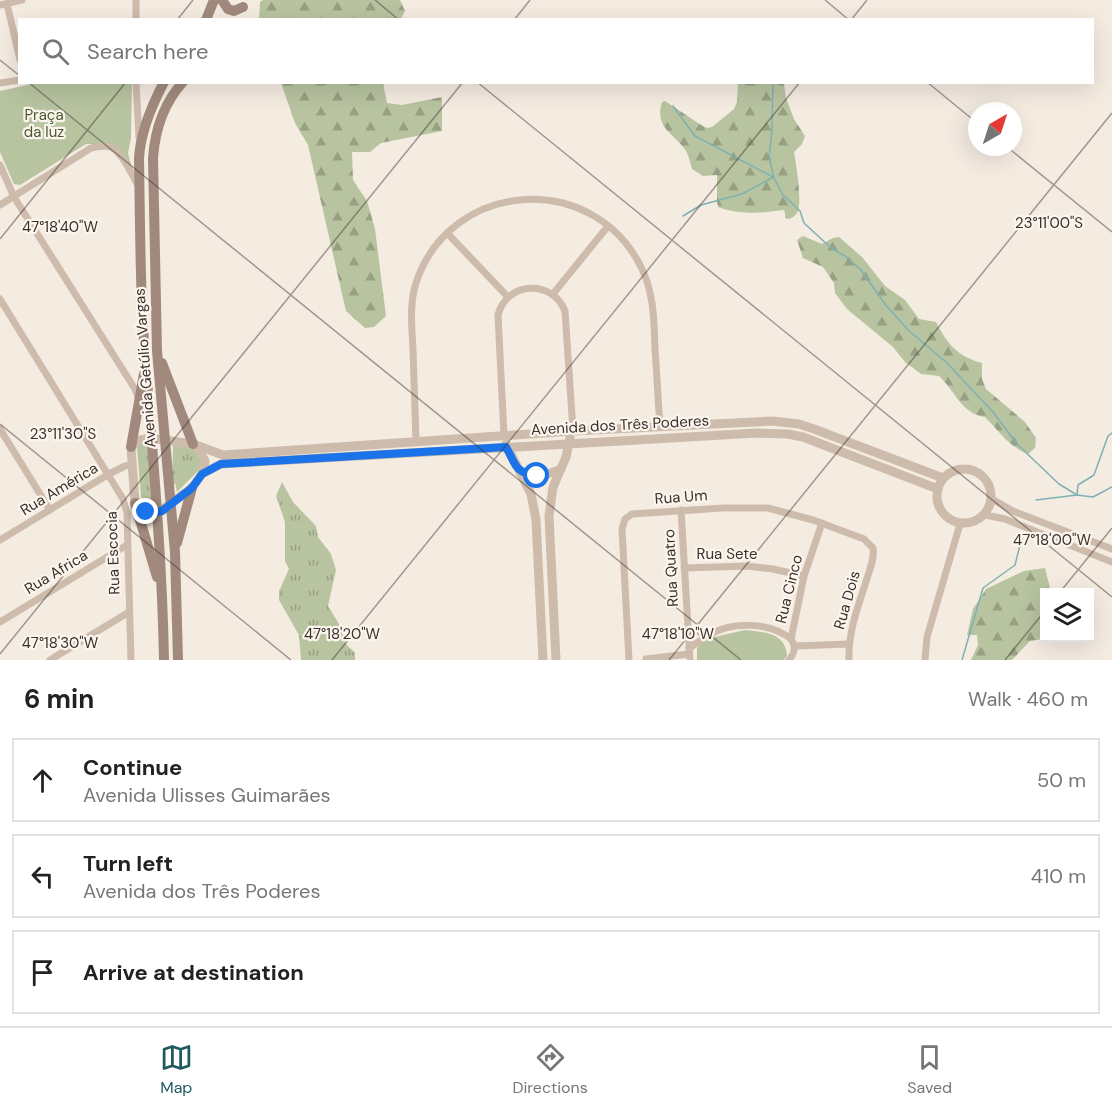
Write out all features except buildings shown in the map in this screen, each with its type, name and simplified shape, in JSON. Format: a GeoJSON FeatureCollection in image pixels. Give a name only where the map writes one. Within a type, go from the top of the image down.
{"type":"FeatureCollection","features":[{"type":"Feature","properties":{"kind":"main road"},"geometry":{"type":"LineString","coordinates":[[207,18],[214,0]]}},
{"type":"Feature","properties":{"kind":"main road"},"geometry":{"type":"LineString","coordinates":[[222,0],[228,9],[234,11],[244,4]]}},
{"type":"Feature","properties":{"kind":"main road"},"geometry":{"type":"LineString","coordinates":[[238,18],[244,4]]}},
{"type":"Feature","properties":{"kind":"main road","name":"Avenida Getúlio Vargas"},"geometry":{"type":"LineString","coordinates":[[163,84],[140,145],[140,189],[143,325],[158,513],[164,660]]}},
{"type":"Feature","properties":{"kind":"main road"},"geometry":{"type":"LineString","coordinates":[[156,130],[156,117],[173,84]]}},
{"type":"Feature","properties":{"kind":"main road","name":"Avenida Getúlio Vargas"},"geometry":{"type":"LineString","coordinates":[[178,660],[175,552],[157,351],[152,178],[156,130],[170,99],[181,84]]}},
{"type":"Feature","properties":{"kind":"main road"},"geometry":{"type":"LineString","coordinates":[[157,351],[195,446]]}},
{"type":"Feature","properties":{"kind":"main road"},"geometry":{"type":"LineString","coordinates":[[131,447],[146,362]]}},
{"type":"Feature","properties":{"kind":"main road"},"geometry":{"type":"LineString","coordinates":[[175,552],[192,488]]}},
{"type":"Feature","properties":{"kind":"main road"},"geometry":{"type":"LineString","coordinates":[[135,503],[163,599]]}},
{"type":"Feature","properties":{"kind":"street"},"geometry":{"type":"LineString","coordinates":[[18,53],[4,5],[22,0]]}},
{"type":"Feature","properties":{"kind":"street"},"geometry":{"type":"LineString","coordinates":[[135,0],[136,18]]}},
{"type":"Feature","properties":{"kind":"street"},"geometry":{"type":"LineString","coordinates":[[0,83],[18,80]]}},
{"type":"Feature","properties":{"kind":"street","name":"Avenida Getúlio Vargas"},"geometry":{"type":"LineString","coordinates":[[136,84],[140,145]]}},
{"type":"Feature","properties":{"kind":"street"},"geometry":{"type":"LineString","coordinates":[[0,205],[91,148],[105,146],[117,153],[140,189]]}},
{"type":"Feature","properties":{"kind":"street"},"geometry":{"type":"LineString","coordinates":[[0,165],[14,197],[135,389],[138,398]]}},
{"type":"Feature","properties":{"kind":"street"},"geometry":{"type":"LineString","coordinates":[[416,441],[411,305],[424,263],[436,245],[459,222],[499,203],[520,199],[552,201],[591,214],[623,240],[635,256],[645,274],[651,294],[660,426]]}},
{"type":"Feature","properties":{"kind":"street"},"geometry":{"type":"LineString","coordinates":[[553,294],[608,226]]}},
{"type":"Feature","properties":{"kind":"street"},"geometry":{"type":"LineString","coordinates":[[447,233],[508,297]]}},
{"type":"Feature","properties":{"kind":"street"},"geometry":{"type":"LineString","coordinates":[[543,660],[536,520],[531,494],[506,447],[497,321],[499,310],[508,297],[527,287],[538,288],[553,294],[560,302],[566,316],[573,430],[566,457],[553,487],[549,516],[556,660]]}},
{"type":"Feature","properties":{"kind":"street","name":"Rua Escocia"},"geometry":{"type":"LineString","coordinates":[[0,299],[109,474],[125,506],[131,660]]}},
{"type":"Feature","properties":{"kind":"street","name":"Avenida dos Três Poderes"},"geometry":{"type":"LineString","coordinates":[[153,438],[195,446],[223,455],[573,430],[772,421],[799,424],[943,478]]}},
{"type":"Feature","properties":{"kind":"street"},"geometry":{"type":"LineString","coordinates":[[0,429],[50,510]]}},
{"type":"Feature","properties":{"kind":"street","name":"Avenida dos Três Poderes"},"geometry":{"type":"LineString","coordinates":[[202,474],[221,464],[757,433],[788,434],[815,441],[938,489]]}},
{"type":"Feature","properties":{"kind":"street"},"geometry":{"type":"LineString","coordinates":[[131,447],[143,439],[153,438]]}},
{"type":"Feature","properties":{"kind":"street"},"geometry":{"type":"LineString","coordinates":[[135,503],[146,512],[158,513],[192,488],[202,474],[205,461],[195,446]]}},
{"type":"Feature","properties":{"kind":"street","name":"Avenida Getúlio Vargas"},"geometry":{"type":"LineString","coordinates":[[131,447],[135,503]]}},
{"type":"Feature","properties":{"kind":"street","name":"Rua América"},"geometry":{"type":"LineString","coordinates":[[0,540],[109,474],[132,464]]}},
{"type":"Feature","properties":{"kind":"street"},"geometry":{"type":"LineString","coordinates":[[516,469],[537,476],[561,469]]}},
{"type":"Feature","properties":{"kind":"street"},"geometry":{"type":"LineString","coordinates":[[958,469],[975,471],[988,482],[992,498],[985,515],[978,521],[960,524],[944,515],[937,498],[943,478],[958,469]]}},
{"type":"Feature","properties":{"kind":"street"},"geometry":{"type":"LineString","coordinates":[[992,498],[1013,511],[1112,549]]}},
{"type":"Feature","properties":{"kind":"street","name":"Rua Um"},"geometry":{"type":"LineString","coordinates":[[629,660],[622,530],[623,522],[632,514],[756,507],[791,513],[822,523],[864,539],[873,548]]}},
{"type":"Feature","properties":{"kind":"street","name":"Rua Quatro"},"geometry":{"type":"LineString","coordinates":[[681,510],[689,654]]}},
{"type":"Feature","properties":{"kind":"street"},"geometry":{"type":"LineString","coordinates":[[985,515],[1005,519],[1112,562]]}},
{"type":"Feature","properties":{"kind":"street","name":"Rua Cinco"},"geometry":{"type":"LineString","coordinates":[[789,660],[794,654],[793,624],[804,576],[822,523]]}},
{"type":"Feature","properties":{"kind":"street"},"geometry":{"type":"LineString","coordinates":[[925,660],[927,638],[960,524]]}},
{"type":"Feature","properties":{"kind":"street","name":"Rua Africa"},"geometry":{"type":"LineString","coordinates":[[0,622],[127,545]]}},
{"type":"Feature","properties":{"kind":"street","name":"Rua Dois"},"geometry":{"type":"LineString","coordinates":[[849,660],[849,644],[872,561],[873,548]]}},
{"type":"Feature","properties":{"kind":"street","name":"Rua Sete"},"geometry":{"type":"LineString","coordinates":[[684,568],[747,566],[804,576]]}},
{"type":"Feature","properties":{"kind":"street"},"geometry":{"type":"LineString","coordinates":[[51,660],[129,612]]}},
{"type":"Feature","properties":{"kind":"street"},"geometry":{"type":"LineString","coordinates":[[781,632],[793,624]]}},
{"type":"Feature","properties":{"kind":"street"},"geometry":{"type":"LineString","coordinates":[[646,659],[689,654],[709,635],[725,628],[748,626],[781,632],[793,643],[849,644]]}},
{"type":"Feature","properties":{"kind":"street"},"geometry":{"type":"LineString","coordinates":[[688,629],[709,635]]}},
{"type":"Feature","properties":{"kind":"green space"},"geometry":{"type":"Polygon","coordinates":[[[263,0],[400,0],[405,11],[402,18],[259,18],[260,2],[263,0]]]}},
{"type":"Feature","properties":{"kind":"green space","name":"Praça da luz"},"geometry":{"type":"Polygon","coordinates":[[[32,84],[132,84],[131,138],[128,153],[132,169],[123,155],[94,144],[86,144],[20,185],[14,184],[0,152],[0,91],[32,84]]]}},
{"type":"Feature","properties":{"kind":"green space"},"geometry":{"type":"Polygon","coordinates":[[[281,84],[383,84],[387,103],[402,105],[442,97],[442,131],[381,143],[370,152],[352,152],[353,180],[367,201],[375,229],[386,316],[374,327],[365,328],[346,311],[308,145],[295,123],[281,84]]]}},
{"type":"Feature","properties":{"kind":"green space"},"geometry":{"type":"Polygon","coordinates":[[[738,84],[784,84],[786,98],[794,119],[805,136],[802,144],[794,152],[799,208],[790,219],[785,218],[783,210],[742,212],[718,207],[717,175],[703,176],[692,169],[686,151],[666,130],[661,118],[662,102],[665,101],[701,125],[707,128],[712,127],[734,109],[737,102],[738,84]]]}},
{"type":"Feature","properties":{"kind":"green space"},"geometry":{"type":"Polygon","coordinates":[[[803,236],[822,244],[839,237],[862,257],[885,286],[905,300],[919,319],[936,322],[954,348],[966,357],[982,363],[982,379],[986,389],[1025,422],[1036,438],[1035,448],[1028,454],[1015,447],[985,417],[965,407],[939,376],[921,374],[905,362],[893,347],[847,309],[835,293],[834,283],[823,267],[803,258],[797,240],[803,236]]]}},
{"type":"Feature","properties":{"kind":"green space"},"geometry":{"type":"Polygon","coordinates":[[[147,441],[153,507],[145,505],[141,496],[137,448],[147,441]]]}},
{"type":"Feature","properties":{"kind":"green space"},"geometry":{"type":"Polygon","coordinates":[[[173,446],[193,449],[199,455],[201,468],[177,492],[175,483],[172,487],[173,446]]]}},
{"type":"Feature","properties":{"kind":"green space"},"geometry":{"type":"Polygon","coordinates":[[[282,482],[293,502],[316,526],[318,537],[331,554],[336,570],[328,606],[339,624],[346,644],[355,653],[355,660],[301,660],[299,635],[279,600],[279,591],[289,569],[285,561],[285,522],[276,496],[282,482]]]}},
{"type":"Feature","properties":{"kind":"green space"},"geometry":{"type":"Polygon","coordinates":[[[1045,568],[1050,588],[1040,588],[1040,640],[1030,641],[1012,660],[971,660],[978,645],[977,635],[967,635],[973,609],[986,589],[1024,571],[1045,568]]]}},
{"type":"Feature","properties":{"kind":"green space"},"geometry":{"type":"Polygon","coordinates":[[[745,630],[766,633],[778,638],[786,648],[787,656],[784,660],[697,660],[697,648],[706,639],[745,630]]]}},
{"type":"Feature","properties":{"kind":"waterway"},"geometry":{"type":"LineString","coordinates":[[773,84],[769,157],[774,178],[783,195],[800,211],[804,223],[831,248],[845,256],[861,270],[885,304],[908,330],[947,363],[993,412],[1017,444],[1059,484],[1077,495],[1036,500]]}},
{"type":"Feature","properties":{"kind":"waterway"},"geometry":{"type":"LineString","coordinates":[[673,106],[695,136],[773,177]]}},
{"type":"Feature","properties":{"kind":"waterway"},"geometry":{"type":"LineString","coordinates":[[683,216],[701,205],[742,194],[772,178]]}},
{"type":"Feature","properties":{"kind":"waterway"},"geometry":{"type":"LineString","coordinates":[[1112,433],[1108,436],[1094,475],[1078,485],[1077,495],[1093,497],[1112,487]]}},
{"type":"Feature","properties":{"kind":"waterway"},"geometry":{"type":"LineString","coordinates":[[962,660],[983,588],[1015,565],[1023,533]]}},
{"type":"Feature","properties":{"kind":"route"},"geometry":{"type":"LineString","coordinates":[[146,512],[162,511],[192,488],[202,474],[221,464],[506,447],[516,469],[537,476]]}}]}
